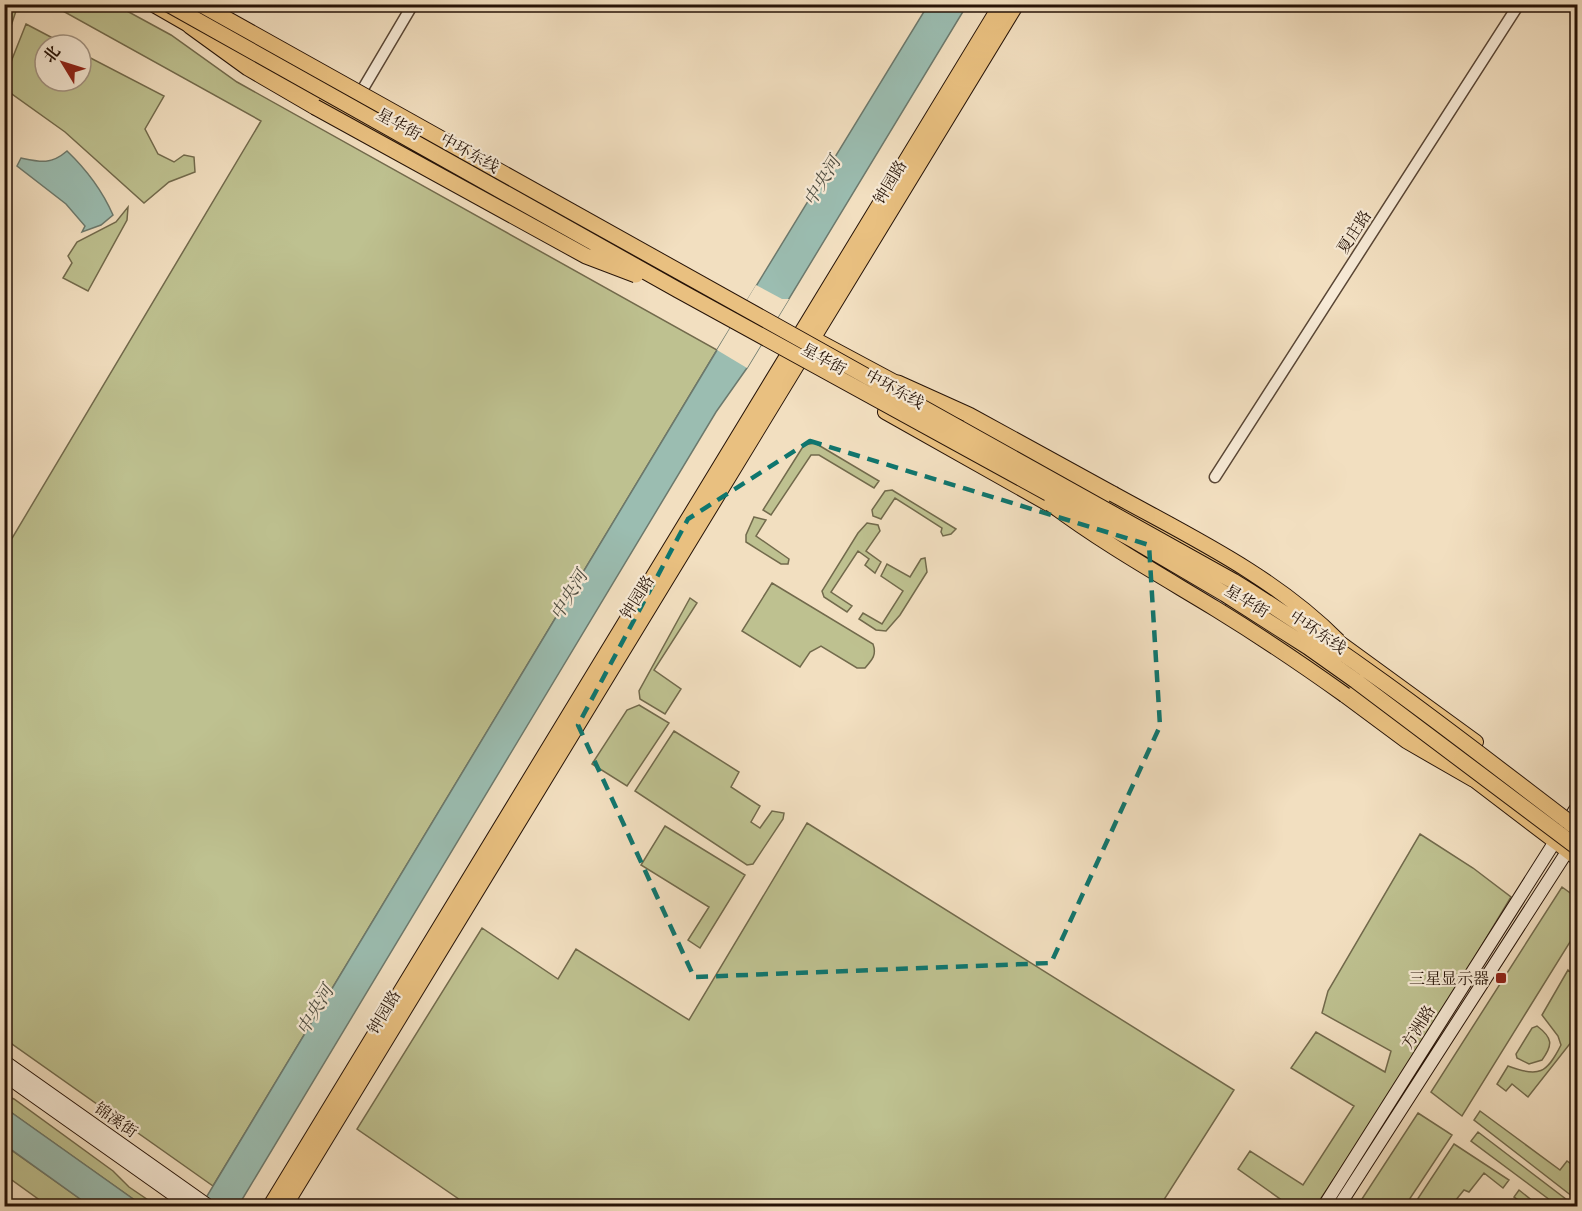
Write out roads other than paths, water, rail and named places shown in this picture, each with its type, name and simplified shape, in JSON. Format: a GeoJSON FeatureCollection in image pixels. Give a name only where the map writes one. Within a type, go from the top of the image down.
{"type":"FeatureCollection","features":[{"type":"Feature","properties":{"kind":"highway","name":"中环东线"},"geometry":{"type":"LineString","coordinates":[[168,4],[678,290],[1135,541],[1225,594],[1365,687],[1574,853]]}},
{"type":"Feature","properties":{"kind":"highway","name":"中环东线"},"geometry":{"type":"LineString","coordinates":[[200,4],[1268,602],[1366,668],[1576,817]]}},
{"type":"Feature","properties":{"kind":"highway"},"geometry":{"type":"LineString","coordinates":[[190,26],[248,68],[315,107],[586,256],[678,290]]}},
{"type":"Feature","properties":{"kind":"highway"},"geometry":{"type":"LineString","coordinates":[[898,383],[969,414],[1224,556],[1275,588],[1318,620],[1366,668]]}},
{"type":"Feature","properties":{"kind":"highway"},"geometry":{"type":"LineString","coordinates":[[1010,473],[1075,522],[1249,630],[1345,695],[1407,741],[1473,779]]}},
{"type":"Feature","properties":{"kind":"main road","name":"星华街"},"geometry":{"type":"LineString","coordinates":[[152,4],[588,250],[762,343],[1129,550],[1253,623],[1350,689],[1554,841],[1574,853]]}},
{"type":"Feature","properties":{"kind":"main road","name":"星华街"},"geometry":{"type":"LineString","coordinates":[[216,4],[746,302],[898,383],[1273,595],[1430,706],[1576,817]]}},
{"type":"Feature","properties":{"kind":"main road","name":"钟园路"},"geometry":{"type":"LineString","coordinates":[[285,1206],[794,361],[1001,4]]}},
{"type":"Feature","properties":{"kind":"main road","name":"钟园路"},"geometry":{"type":"LineString","coordinates":[[808,335],[1017,4]]}},
{"type":"Feature","properties":{"kind":"main road","name":"钟园路"},"geometry":{"type":"LineString","coordinates":[[270,1206],[794,361]]}},
{"type":"Feature","properties":{"kind":"main road","name":"方洲路"},"geometry":{"type":"LineString","coordinates":[[1324,1206],[1554,841],[1576,817]]}},
{"type":"Feature","properties":{"kind":"main road","name":"方洲路"},"geometry":{"type":"LineString","coordinates":[[1339,1206],[1574,853],[1578,835]]}},
{"type":"Feature","properties":{"kind":"main road","name":"锦溪街"},"geometry":{"type":"LineString","coordinates":[[4,1060],[205,1204]]}},
{"type":"Feature","properties":{"kind":"main road","name":"锦溪街"},"geometry":{"type":"LineString","coordinates":[[4,1075],[189,1206]]}},
{"type":"Feature","properties":{"kind":"street"},"geometry":{"type":"LineString","coordinates":[[364,87],[413,4]]}},
{"type":"Feature","properties":{"kind":"street","name":"夏庄路"},"geometry":{"type":"LineString","coordinates":[[1215,477],[1519,4]]}},
{"type":"Feature","properties":{"kind":"water","name":"中央河"},"geometry":{"type":"Polygon","coordinates":[[[928,5],[967,5],[747,368],[716,412],[240,1203],[238,1206],[201,1206],[717,350],[928,5]]]}},
{"type":"Feature","properties":{"kind":"water"},"geometry":{"type":"Polygon","coordinates":[[[67,151],[93,181],[113,215],[101,225],[82,232],[85,226],[66,204],[17,166],[21,158],[45,161],[56,159],[67,151]]]}},
{"type":"Feature","properties":{"kind":"water"},"geometry":{"type":"Polygon","coordinates":[[[5,1108],[143,1206],[90,1206],[5,1145],[5,1108]]]}},
{"type":"Feature","properties":{"kind":"place","name":"三星显示器"},"geometry":{"type":"Point","coordinates":[1501,978]}}]}
